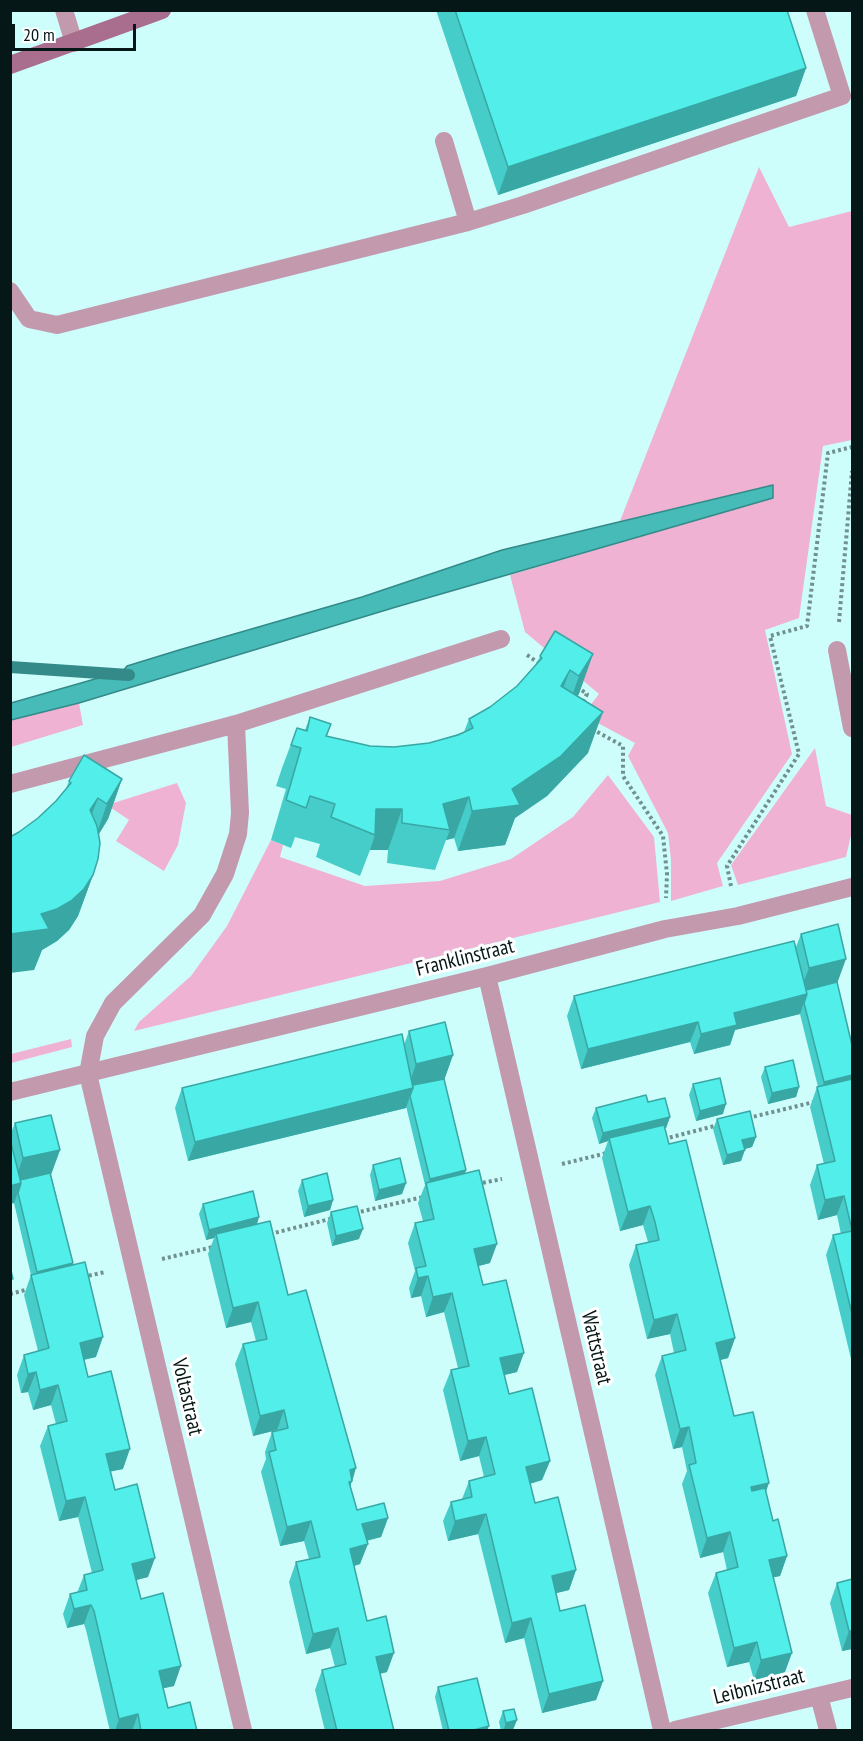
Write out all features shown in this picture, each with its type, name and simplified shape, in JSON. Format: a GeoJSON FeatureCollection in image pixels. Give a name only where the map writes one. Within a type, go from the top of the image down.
{"type":"FeatureCollection","features":[{"type":"Feature","properties":{"kind":"street"},"geometry":{"type":"LineString","coordinates":[[64,10],[74,43]]}},
{"type":"Feature","properties":{"kind":"street"},"geometry":{"type":"LineString","coordinates":[[10,65],[162,10]]}},
{"type":"Feature","properties":{"kind":"street"},"geometry":{"type":"LineString","coordinates":[[10,291],[28,319],[57,325],[468,222],[842,96],[814,10]]}},
{"type":"Feature","properties":{"kind":"street"},"geometry":{"type":"LineString","coordinates":[[444,141],[468,222]]}},
{"type":"Feature","properties":{"kind":"street"},"geometry":{"type":"LineString","coordinates":[[10,784],[236,724],[501,639]]}},
{"type":"Feature","properties":{"kind":"street"},"geometry":{"type":"LineString","coordinates":[[837,650],[852,728]]}},
{"type":"Feature","properties":{"kind":"street"},"geometry":{"type":"LineString","coordinates":[[88,1074],[95,1036],[113,1003],[202,915],[225,874],[238,834],[240,813],[236,724]]}},
{"type":"Feature","properties":{"kind":"street","name":"Franklinstraat"},"geometry":{"type":"LineString","coordinates":[[10,1092],[487,976],[665,929],[738,916],[852,887]]}},
{"type":"Feature","properties":{"kind":"street","name":"Wattstraat"},"geometry":{"type":"LineString","coordinates":[[487,976],[662,1731]]}},
{"type":"Feature","properties":{"kind":"street","name":"Voltastraat"},"geometry":{"type":"LineString","coordinates":[[88,1074],[243,1731]]}},
{"type":"Feature","properties":{"kind":"street","name":"Leibnizstraat"},"geometry":{"type":"LineString","coordinates":[[675,1731],[852,1688]]}},
{"type":"Feature","properties":{"kind":"street"},"geometry":{"type":"LineString","coordinates":[[819,1696],[828,1731]]}},
{"type":"Feature","properties":{"kind":"path"},"geometry":{"type":"LineString","coordinates":[[738,916],[727,866],[799,754],[770,636],[807,626],[828,453],[852,447]]}},
{"type":"Feature","properties":{"kind":"path"},"geometry":{"type":"LineString","coordinates":[[837,650],[852,471]]}},
{"type":"Feature","properties":{"kind":"path"},"geometry":{"type":"LineString","coordinates":[[501,639],[548,669]]}},
{"type":"Feature","properties":{"kind":"path"},"geometry":{"type":"LineString","coordinates":[[567,681],[586,693],[578,710]]}},
{"type":"Feature","properties":{"kind":"path"},"geometry":{"type":"LineString","coordinates":[[584,724],[623,746],[623,776],[663,836],[667,874],[665,929]]}},
{"type":"Feature","properties":{"kind":"path"},"geometry":{"type":"LineString","coordinates":[[738,1120],[818,1101]]}},
{"type":"Feature","properties":{"kind":"path"},"geometry":{"type":"LineString","coordinates":[[658,1140],[727,1123]]}},
{"type":"Feature","properties":{"kind":"path"},"geometry":{"type":"LineString","coordinates":[[475,1185],[612,1152]]}},
{"type":"Feature","properties":{"kind":"path"},"geometry":{"type":"LineString","coordinates":[[350,1215],[429,1196]]}},
{"type":"Feature","properties":{"kind":"path"},"geometry":{"type":"LineString","coordinates":[[270,1234],[338,1217]]}},
{"type":"Feature","properties":{"kind":"path"},"geometry":{"type":"LineString","coordinates":[[77,1278],[213,1247]]}},
{"type":"Feature","properties":{"kind":"path"},"geometry":{"type":"LineString","coordinates":[[10,1293],[33,1288]]}},
{"type":"Feature","properties":{"kind":"shaded area"},"geometry":{"type":"Polygon","coordinates":[[[759,167],[789,227],[852,211],[852,440],[823,446],[799,618],[765,630],[792,754],[717,863],[723,886],[671,901],[671,860],[668,833],[628,756],[635,743],[583,715],[599,694],[525,632],[510,575],[773,498],[773,485],[620,521],[759,167]]]}},
{"type":"Feature","properties":{"kind":"shaded area"},"geometry":{"type":"Polygon","coordinates":[[[79,703],[83,725],[11,747],[10,720],[79,703]]]}},
{"type":"Feature","properties":{"kind":"shaded area"},"geometry":{"type":"Polygon","coordinates":[[[815,748],[826,806],[852,815],[852,831],[846,857],[738,885],[731,865],[815,748]]]}},
{"type":"Feature","properties":{"kind":"shaded area"},"geometry":{"type":"Polygon","coordinates":[[[608,775],[654,837],[660,902],[134,1031],[139,1022],[191,976],[227,926],[271,840],[283,845],[280,857],[365,886],[440,881],[511,859],[573,817],[608,775]]]}},
{"type":"Feature","properties":{"kind":"shaded area"},"geometry":{"type":"Polygon","coordinates":[[[177,783],[186,803],[178,845],[164,871],[116,841],[129,820],[107,805],[177,783]]]}},
{"type":"Feature","properties":{"kind":"shaded area"},"geometry":{"type":"Polygon","coordinates":[[[71,1039],[72,1047],[11,1063],[11,1054],[71,1039]]]}},
{"type":"Feature","properties":{"kind":"water"},"geometry":{"type":"Polygon","coordinates":[[[773,485],[773,498],[396,607],[79,703],[11,720],[11,703],[123,671],[127,666],[179,650],[362,597],[502,550],[773,485]]]}},
{"type":"Feature","properties":{"kind":"building"},"geometry":{"type":"Polygon","coordinates":[[[455,10],[787,10],[806,68],[508,167],[455,10]]]}},
{"type":"Feature","properties":{"kind":"building"},"geometry":{"type":"Polygon","coordinates":[[[555,631],[593,654],[579,676],[570,670],[561,686],[603,712],[561,756],[512,789],[520,805],[472,811],[469,797],[443,804],[450,830],[402,823],[402,809],[376,809],[375,835],[331,817],[335,804],[310,796],[306,808],[286,800],[301,748],[291,745],[297,728],[307,731],[310,717],[331,724],[326,736],[370,746],[394,747],[429,743],[458,735],[473,728],[469,719],[490,707],[517,686],[542,658],[540,656],[555,631]]]}},
{"type":"Feature","properties":{"kind":"building"},"geometry":{"type":"Polygon","coordinates":[[[84,755],[122,779],[107,804],[98,798],[90,810],[97,826],[100,843],[93,875],[84,889],[71,901],[41,914],[49,929],[10,934],[10,837],[38,818],[56,801],[71,783],[69,781],[84,755]]]}},
{"type":"Feature","properties":{"kind":"building"},"geometry":{"type":"Polygon","coordinates":[[[838,924],[846,959],[809,968],[801,934],[838,924]]]}},
{"type":"Feature","properties":{"kind":"building"},"geometry":{"type":"Polygon","coordinates":[[[794,941],[807,994],[734,1013],[737,1025],[701,1034],[698,1022],[588,1049],[574,996],[794,941]]]}},
{"type":"Feature","properties":{"kind":"building"},"geometry":{"type":"Polygon","coordinates":[[[837,982],[852,1045],[852,1075],[824,1082],[804,1003],[806,990],[837,982]]]}},
{"type":"Feature","properties":{"kind":"building"},"geometry":{"type":"Polygon","coordinates":[[[445,1022],[453,1055],[416,1064],[409,1031],[445,1022]]]}},
{"type":"Feature","properties":{"kind":"building"},"geometry":{"type":"Polygon","coordinates":[[[402,1034],[413,1088],[195,1142],[182,1088],[402,1034]]]}},
{"type":"Feature","properties":{"kind":"building"},"geometry":{"type":"Polygon","coordinates":[[[793,1060],[799,1087],[772,1093],[765,1067],[793,1060]]]}},
{"type":"Feature","properties":{"kind":"building"},"geometry":{"type":"Polygon","coordinates":[[[720,1078],[726,1104],[700,1111],[693,1084],[720,1078]]]}},
{"type":"Feature","properties":{"kind":"building"},"geometry":{"type":"Polygon","coordinates":[[[444,1079],[466,1170],[430,1179],[410,1096],[413,1085],[444,1079]]]}},
{"type":"Feature","properties":{"kind":"building"},"geometry":{"type":"Polygon","coordinates":[[[852,1079],[852,1230],[844,1196],[825,1200],[817,1165],[835,1161],[817,1087],[852,1079]]]}},
{"type":"Feature","properties":{"kind":"building"},"geometry":{"type":"Polygon","coordinates":[[[646,1095],[648,1102],[665,1098],[670,1117],[603,1133],[596,1108],[646,1095]]]}},
{"type":"Feature","properties":{"kind":"building"},"geometry":{"type":"Polygon","coordinates":[[[750,1111],[756,1137],[742,1140],[745,1150],[727,1155],[717,1119],[750,1111]]]}},
{"type":"Feature","properties":{"kind":"building"},"geometry":{"type":"Polygon","coordinates":[[[51,1115],[60,1150],[23,1158],[15,1123],[51,1115]]]}},
{"type":"Feature","properties":{"kind":"building"},"geometry":{"type":"Polygon","coordinates":[[[664,1125],[669,1144],[686,1140],[735,1338],[716,1343],[734,1416],[753,1412],[769,1483],[751,1487],[752,1491],[765,1488],[773,1521],[778,1519],[787,1556],[769,1560],[792,1653],[761,1660],[757,1642],[734,1648],[716,1573],[738,1567],[730,1532],[707,1538],[689,1465],[696,1463],[689,1427],[680,1429],[662,1356],[686,1350],[677,1314],[654,1320],[636,1245],[659,1240],[655,1222],[650,1206],[628,1212],[609,1138],[664,1125]]]}},
{"type":"Feature","properties":{"kind":"building"},"geometry":{"type":"Polygon","coordinates":[[[10,1139],[21,1183],[10,1186],[10,1139]]]}},
{"type":"Feature","properties":{"kind":"building"},"geometry":{"type":"Polygon","coordinates":[[[400,1158],[406,1183],[379,1190],[373,1165],[400,1158]]]}},
{"type":"Feature","properties":{"kind":"building"},"geometry":{"type":"Polygon","coordinates":[[[479,1170],[497,1244],[474,1249],[483,1285],[506,1280],[524,1353],[500,1358],[509,1394],[532,1388],[550,1461],[526,1467],[535,1503],[558,1497],[576,1570],[552,1576],[560,1611],[585,1605],[603,1681],[549,1694],[531,1618],[512,1623],[486,1514],[455,1521],[451,1502],[472,1497],[469,1481],[495,1474],[486,1437],[468,1441],[451,1370],[469,1366],[452,1293],[433,1297],[428,1276],[418,1278],[416,1268],[426,1266],[415,1223],[434,1219],[426,1183],[479,1170]]]}},
{"type":"Feature","properties":{"kind":"building"},"geometry":{"type":"Polygon","coordinates":[[[50,1173],[73,1263],[37,1272],[18,1193],[20,1180],[50,1173]]]}},
{"type":"Feature","properties":{"kind":"building"},"geometry":{"type":"Polygon","coordinates":[[[327,1173],[333,1200],[308,1206],[302,1180],[327,1173]]]}},
{"type":"Feature","properties":{"kind":"building"},"geometry":{"type":"Polygon","coordinates":[[[253,1191],[259,1217],[209,1230],[203,1204],[253,1191]]]}},
{"type":"Feature","properties":{"kind":"building"},"geometry":{"type":"Polygon","coordinates":[[[357,1206],[363,1229],[336,1236],[331,1212],[357,1206]]]}},
{"type":"Feature","properties":{"kind":"building"},"geometry":{"type":"Polygon","coordinates":[[[270,1221],[288,1295],[306,1290],[356,1468],[350,1470],[352,1481],[349,1482],[357,1510],[384,1503],[388,1518],[362,1524],[368,1544],[350,1549],[367,1621],[386,1616],[394,1653],[376,1657],[394,1731],[337,1731],[322,1670],[346,1664],[338,1628],[313,1634],[296,1562],[320,1557],[311,1521],[287,1527],[269,1452],[276,1450],[272,1432],[288,1428],[284,1410],[260,1416],[243,1344],[267,1339],[258,1302],[233,1308],[216,1234],[270,1221]]]}},
{"type":"Feature","properties":{"kind":"building"},"geometry":{"type":"Polygon","coordinates":[[[852,1231],[852,1314],[833,1235],[852,1231]]]}},
{"type":"Feature","properties":{"kind":"building"},"geometry":{"type":"Polygon","coordinates":[[[85,1262],[103,1337],[80,1343],[88,1377],[111,1371],[130,1449],[106,1454],[115,1490],[137,1484],[155,1558],[132,1564],[141,1599],[163,1593],[181,1666],[159,1671],[168,1708],[190,1702],[197,1731],[141,1731],[138,1714],[119,1719],[94,1611],[91,1605],[74,1609],[70,1594],[87,1590],[84,1575],[103,1570],[85,1497],[66,1501],[48,1426],[67,1421],[58,1385],[40,1390],[36,1372],[28,1374],[24,1355],[49,1348],[31,1275],[85,1262]]]}},
{"type":"Feature","properties":{"kind":"building"},"geometry":{"type":"Polygon","coordinates":[[[852,1579],[852,1631],[849,1631],[837,1583],[852,1579]]]}},
{"type":"Feature","properties":{"kind":"building"},"geometry":{"type":"Polygon","coordinates":[[[477,1678],[489,1726],[470,1731],[449,1731],[438,1687],[477,1678]]]}},
{"type":"Feature","properties":{"kind":"building"},"geometry":{"type":"Polygon","coordinates":[[[514,1709],[517,1720],[506,1723],[503,1711],[514,1709]]]}},
{"type":"Feature","properties":{"kind":"waterway"},"geometry":{"type":"LineString","coordinates":[[10,667],[129,675]]}}]}
